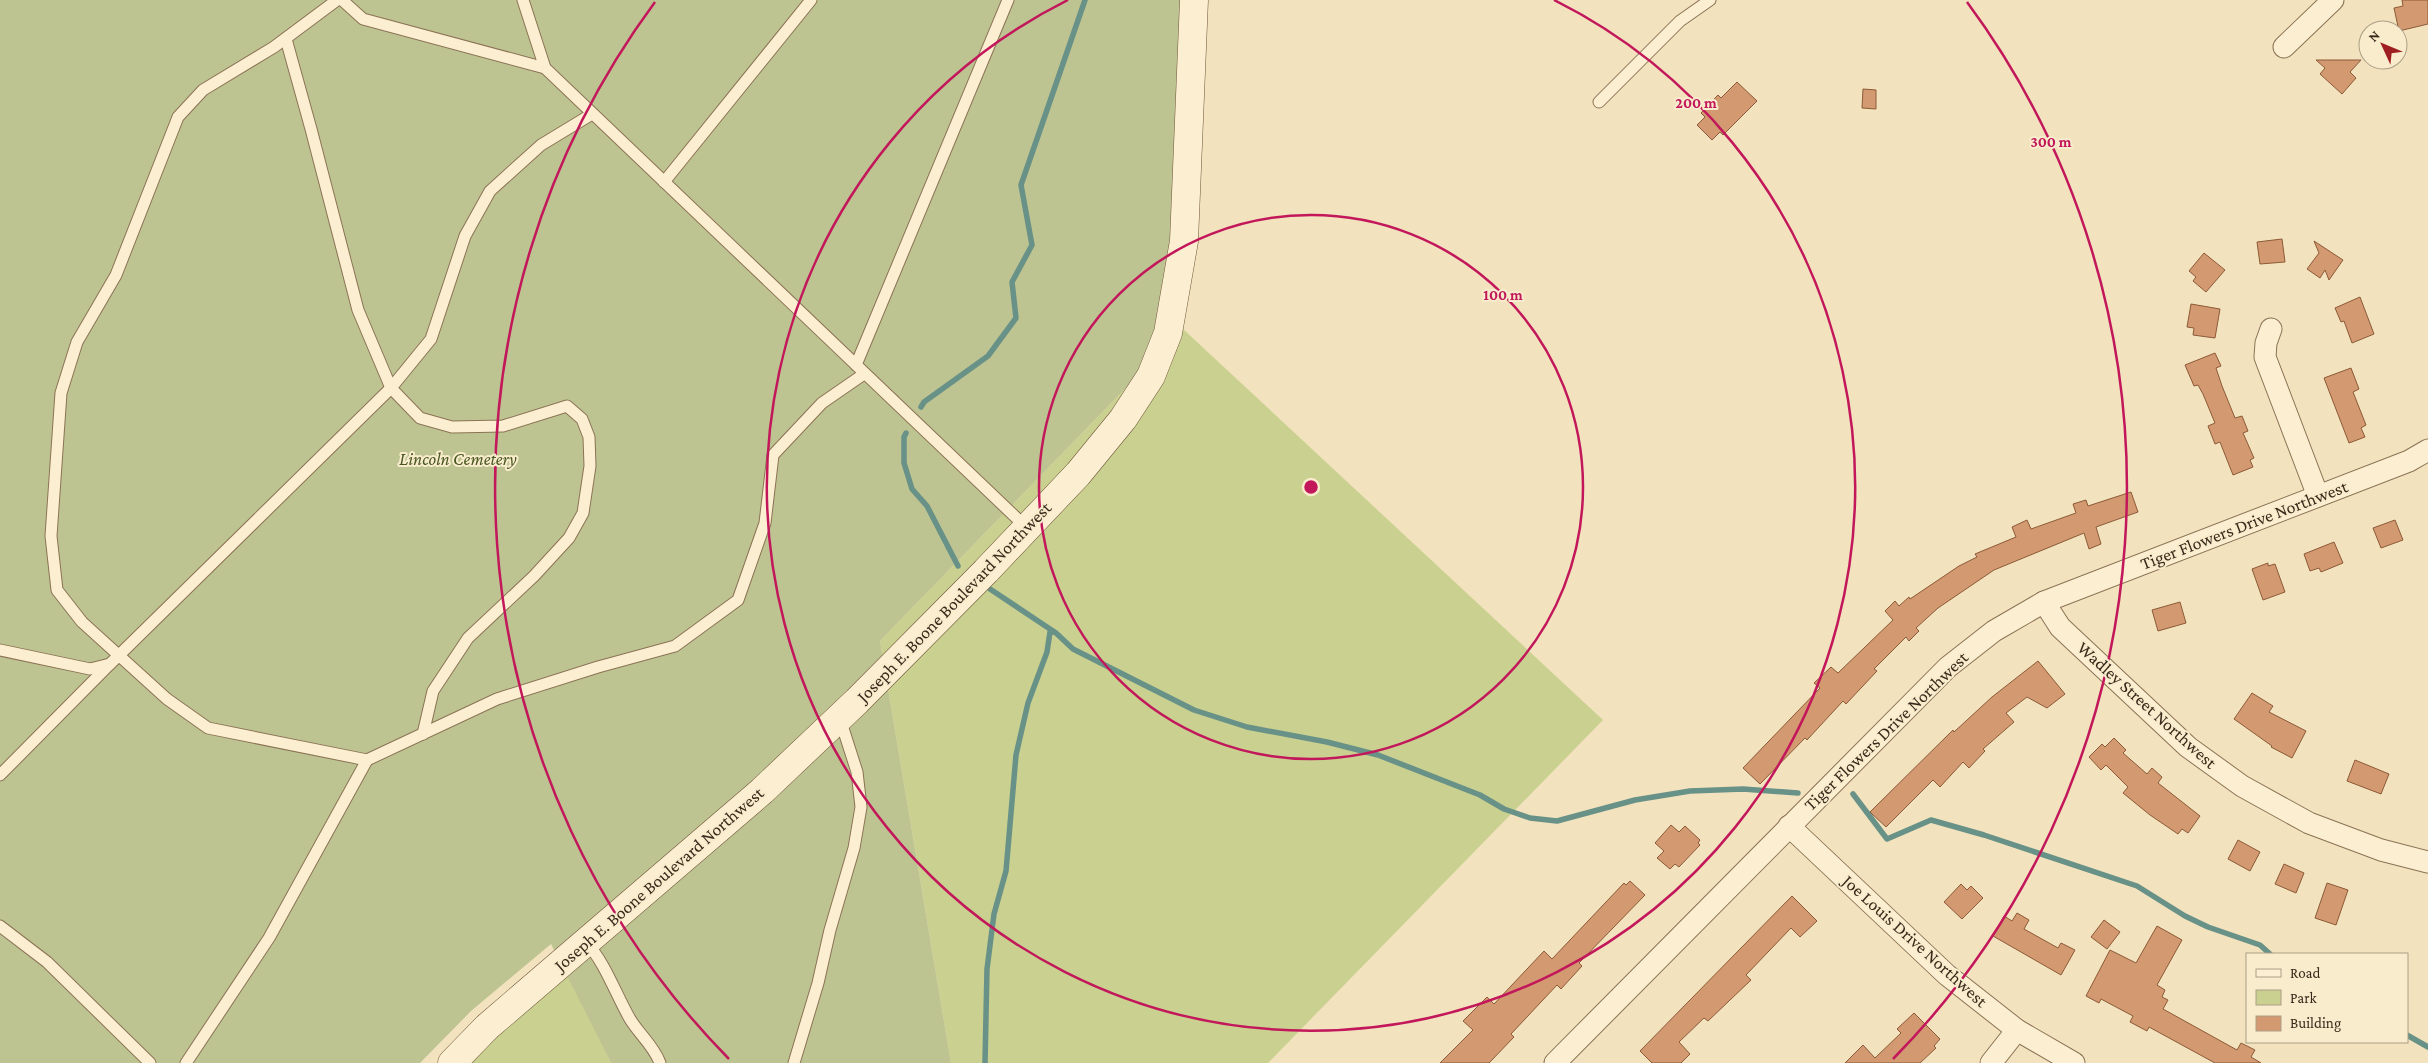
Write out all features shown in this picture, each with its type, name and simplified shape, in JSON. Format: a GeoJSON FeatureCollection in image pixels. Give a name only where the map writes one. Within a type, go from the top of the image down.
{"type":"FeatureCollection","features":[{"type":"Feature","properties":{"kind":"main road","name":"Joseph E. Boone Boulevard Northwest"},"geometry":{"type":"LineString","coordinates":[[452,1063],[487,1027],[762,791],[839,717],[1027,528],[1078,474],[1124,419],[1151,376],[1168,333],[1184,241],[1194,0]]}},
{"type":"Feature","properties":{"kind":"street"},"geometry":{"type":"LineString","coordinates":[[2284,47],[2333,0]]}},
{"type":"Feature","properties":{"kind":"street"},"geometry":{"type":"LineString","coordinates":[[2271,329],[2266,343],[2266,357],[2318,496]]}},
{"type":"Feature","properties":{"kind":"street","name":"Tiger Flowers Drive Northwest"},"geometry":{"type":"LineString","coordinates":[[1555,1063],[1948,667],[1994,631],[2044,602],[2409,461],[2428,450]]}},
{"type":"Feature","properties":{"kind":"street","name":"Wadley Street Northwest"},"geometry":{"type":"LineString","coordinates":[[2044,602],[2060,627],[2180,740],[2242,786],[2309,823],[2381,850],[2428,862]]}},
{"type":"Feature","properties":{"kind":"street","name":"Joe Louis Drive Northwest"},"geometry":{"type":"LineString","coordinates":[[1790,826],[1947,975],[2017,1030],[2074,1063]]}},
{"type":"Feature","properties":{"kind":"street"},"geometry":{"type":"LineString","coordinates":[[1991,1063],[2017,1030]]}},
{"type":"Feature","properties":{"kind":"lane"},"geometry":{"type":"LineString","coordinates":[[337,0],[286,38],[203,90],[178,117],[116,275],[77,342],[61,393],[51,536],[57,590],[82,622],[167,699],[208,728],[367,760]]}},
{"type":"Feature","properties":{"kind":"lane"},"geometry":{"type":"LineString","coordinates":[[342,0],[363,19],[545,68]]}},
{"type":"Feature","properties":{"kind":"lane"},"geometry":{"type":"LineString","coordinates":[[523,0],[545,68],[1027,528]]}},
{"type":"Feature","properties":{"kind":"lane"},"geometry":{"type":"LineString","coordinates":[[664,182],[811,0]]}},
{"type":"Feature","properties":{"kind":"lane"},"geometry":{"type":"LineString","coordinates":[[856,365],[1008,0]]}},
{"type":"Feature","properties":{"kind":"lane"},"geometry":{"type":"LineString","coordinates":[[1599,102],[1680,22],[1710,0]]}},
{"type":"Feature","properties":{"kind":"lane"},"geometry":{"type":"LineString","coordinates":[[286,38],[358,310],[391,388],[420,418],[452,428],[503,426],[567,406],[582,419],[589,437],[590,466],[583,513],[569,538],[534,576],[468,638],[434,691],[423,734]]}},
{"type":"Feature","properties":{"kind":"lane"},"geometry":{"type":"LineString","coordinates":[[0,775],[119,655],[391,388],[432,339],[465,236],[490,191],[541,145],[592,114]]}},
{"type":"Feature","properties":{"kind":"lane"},"geometry":{"type":"LineString","coordinates":[[186,1063],[269,938],[367,760],[497,699],[598,666],[675,646],[738,600],[765,523],[773,455],[822,403],[864,374]]}},
{"type":"Feature","properties":{"kind":"lane"},"geometry":{"type":"LineString","coordinates":[[0,650],[90,669],[110,664]]}},
{"type":"Feature","properties":{"kind":"lane"},"geometry":{"type":"LineString","coordinates":[[794,1063],[818,983],[830,930],[854,848],[861,807],[857,772],[839,717]]}},
{"type":"Feature","properties":{"kind":"lane"},"geometry":{"type":"LineString","coordinates":[[0,926],[47,962],[150,1063]]}},
{"type":"Feature","properties":{"kind":"lane"},"geometry":{"type":"LineString","coordinates":[[586,942],[602,961],[631,1021],[655,1051],[660,1063]]}},
{"type":"Feature","properties":{"kind":"green space","name":"Lincoln Cemetery"},"geometry":{"type":"Polygon","coordinates":[[[0,0],[1184,0],[1183,329],[880,641],[951,1063],[611,1063],[551,944],[471,1011],[420,1063],[0,1063],[0,0]]]}},
{"type":"Feature","properties":{"kind":"green space"},"geometry":{"type":"Polygon","coordinates":[[[1183,329],[1603,720],[1268,1063],[951,1063],[880,641],[1183,329]]]}},
{"type":"Feature","properties":{"kind":"green space"},"geometry":{"type":"Polygon","coordinates":[[[567,974],[611,1063],[469,1063],[496,1036],[567,974]]]}},
{"type":"Feature","properties":{"kind":"building"},"geometry":{"type":"Polygon","coordinates":[[[2402,0],[2428,0],[2428,24],[2408,29],[2408,20],[2397,20],[2394,8],[2403,6],[2402,0]]]}},
{"type":"Feature","properties":{"kind":"building"},"geometry":{"type":"Polygon","coordinates":[[[2316,60],[2358,60],[2358,63],[2350,72],[2356,78],[2342,94],[2320,74],[2325,68],[2316,60]]]}},
{"type":"Feature","properties":{"kind":"building"},"geometry":{"type":"Polygon","coordinates":[[[1737,82],[1757,101],[1723,135],[1720,132],[1712,140],[1697,125],[1705,117],[1701,113],[1718,95],[1721,98],[1737,82]]]}},
{"type":"Feature","properties":{"kind":"building"},"geometry":{"type":"Polygon","coordinates":[[[1863,89],[1876,90],[1876,109],[1862,108],[1863,89]]]}},
{"type":"Feature","properties":{"kind":"building"},"geometry":{"type":"Polygon","coordinates":[[[2282,239],[2285,262],[2260,264],[2257,242],[2282,239]]]}},
{"type":"Feature","properties":{"kind":"building"},"geometry":{"type":"Polygon","coordinates":[[[2314,241],[2343,260],[2329,280],[2325,270],[2320,278],[2307,269],[2319,253],[2314,241]]]}},
{"type":"Feature","properties":{"kind":"building"},"geometry":{"type":"Polygon","coordinates":[[[2204,253],[2225,270],[2206,292],[2193,281],[2196,277],[2189,271],[2204,253]]]}},
{"type":"Feature","properties":{"kind":"building"},"geometry":{"type":"Polygon","coordinates":[[[2360,297],[2374,334],[2352,343],[2344,321],[2341,322],[2335,308],[2360,297]]]}},
{"type":"Feature","properties":{"kind":"building"},"geometry":{"type":"Polygon","coordinates":[[[2191,304],[2220,309],[2215,338],[2193,335],[2194,328],[2187,327],[2191,304]]]}},
{"type":"Feature","properties":{"kind":"building"},"geometry":{"type":"Polygon","coordinates":[[[2215,353],[2221,366],[2216,368],[2222,386],[2235,418],[2242,416],[2248,431],[2243,433],[2254,458],[2250,460],[2253,467],[2233,475],[2220,442],[2215,444],[2208,426],[2215,423],[2203,394],[2198,385],[2194,386],[2185,365],[2215,353]]]}},
{"type":"Feature","properties":{"kind":"building"},"geometry":{"type":"Polygon","coordinates":[[[2351,368],[2359,389],[2353,392],[2366,425],[2361,428],[2365,437],[2349,443],[2324,378],[2351,368]]]}},
{"type":"Feature","properties":{"kind":"building"},"geometry":{"type":"Polygon","coordinates":[[[2131,492],[2138,512],[2096,527],[2101,544],[2089,549],[2084,533],[1994,570],[1938,608],[1916,628],[1919,631],[1909,641],[1906,637],[1874,669],[1877,671],[1846,704],[1843,701],[1807,740],[1805,738],[1760,784],[1743,768],[1820,688],[1814,683],[1831,667],[1838,673],[1893,620],[1885,611],[1895,601],[1899,606],[1909,597],[1910,599],[1959,566],[1977,557],[1975,554],[2016,537],[2012,527],[2027,520],[2031,529],[2076,513],[2073,504],[2086,500],[2088,506],[2131,492]]]}},
{"type":"Feature","properties":{"kind":"building"},"geometry":{"type":"Polygon","coordinates":[[[2395,520],[2403,540],[2381,548],[2373,528],[2395,520]]]}},
{"type":"Feature","properties":{"kind":"building"},"geometry":{"type":"Polygon","coordinates":[[[2334,542],[2343,563],[2321,572],[2319,568],[2310,571],[2304,554],[2334,542]]]}},
{"type":"Feature","properties":{"kind":"building"},"geometry":{"type":"Polygon","coordinates":[[[2268,563],[2268,566],[2275,564],[2285,592],[2263,600],[2252,569],[2268,563]]]}},
{"type":"Feature","properties":{"kind":"building"},"geometry":{"type":"Polygon","coordinates":[[[2180,602],[2186,623],[2158,631],[2152,610],[2180,602]]]}},
{"type":"Feature","properties":{"kind":"building"},"geometry":{"type":"Polygon","coordinates":[[[2038,661],[2065,694],[2047,708],[2027,697],[2006,713],[2014,722],[1983,749],[1985,751],[1969,768],[1963,762],[1940,787],[1933,780],[1886,827],[1870,812],[1953,730],[1954,732],[1992,697],[2038,661]]]}},
{"type":"Feature","properties":{"kind":"building"},"geometry":{"type":"Polygon","coordinates":[[[2252,693],[2273,706],[2269,712],[2306,731],[2292,758],[2271,747],[2234,719],[2252,693]]]}},
{"type":"Feature","properties":{"kind":"building"},"geometry":{"type":"Polygon","coordinates":[[[2114,738],[2126,750],[2123,753],[2147,774],[2152,768],[2162,777],[2158,783],[2200,816],[2188,833],[2182,829],[2178,834],[2150,815],[2123,793],[2128,787],[2106,765],[2101,770],[2089,757],[2102,744],[2105,747],[2114,738]]]}},
{"type":"Feature","properties":{"kind":"building"},"geometry":{"type":"Polygon","coordinates":[[[2355,760],[2389,774],[2381,794],[2347,781],[2355,760]]]}},
{"type":"Feature","properties":{"kind":"building"},"geometry":{"type":"Polygon","coordinates":[[[1671,825],[1679,832],[1685,826],[1700,840],[1698,843],[1700,845],[1679,867],[1675,864],[1670,869],[1657,858],[1664,851],[1655,843],[1671,825]]]}},
{"type":"Feature","properties":{"kind":"building"},"geometry":{"type":"Polygon","coordinates":[[[2238,840],[2260,852],[2250,871],[2228,859],[2238,840]]]}},
{"type":"Feature","properties":{"kind":"building"},"geometry":{"type":"Polygon","coordinates":[[[2284,864],[2304,873],[2296,893],[2275,884],[2284,864]]]}},
{"type":"Feature","properties":{"kind":"building"},"geometry":{"type":"Polygon","coordinates":[[[1630,881],[1645,895],[1579,963],[1582,966],[1561,989],[1557,985],[1511,1034],[1514,1037],[1489,1063],[1440,1063],[1473,1030],[1463,1021],[1487,997],[1494,1004],[1544,951],[1552,959],[1624,883],[1626,885],[1630,881]]]}},
{"type":"Feature","properties":{"kind":"building"},"geometry":{"type":"Polygon","coordinates":[[[2327,883],[2348,890],[2336,925],[2315,918],[2327,883]]]}},
{"type":"Feature","properties":{"kind":"building"},"geometry":{"type":"Polygon","coordinates":[[[1961,884],[1967,890],[1971,886],[1983,898],[1962,919],[1944,902],[1961,884]]]}},
{"type":"Feature","properties":{"kind":"building"},"geometry":{"type":"Polygon","coordinates":[[[1792,896],[1817,921],[1800,937],[1791,928],[1746,975],[1751,980],[1708,1021],[1704,1018],[1679,1042],[1690,1054],[1681,1063],[1652,1063],[1640,1051],[1792,896]]]}},
{"type":"Feature","properties":{"kind":"building"},"geometry":{"type":"Polygon","coordinates":[[[2017,913],[2029,920],[2024,929],[2058,948],[2061,943],[2075,950],[2061,975],[1993,936],[2004,916],[2012,921],[2017,913]]]}},
{"type":"Feature","properties":{"kind":"building"},"geometry":{"type":"Polygon","coordinates":[[[2104,920],[2120,932],[2107,949],[2091,937],[2104,920]]]}},
{"type":"Feature","properties":{"kind":"building"},"geometry":{"type":"Polygon","coordinates":[[[2157,926],[2182,940],[2157,985],[2165,990],[2162,997],[2168,1000],[2163,1009],[2237,1050],[2241,1043],[2255,1050],[2251,1057],[2261,1063],[2215,1063],[2149,1027],[2147,1031],[2130,1022],[2133,1016],[2101,999],[2099,1003],[2086,996],[2110,950],[2136,963],[2157,926]]]}},
{"type":"Feature","properties":{"kind":"building"},"geometry":{"type":"Polygon","coordinates":[[[1914,1013],[1940,1039],[1934,1046],[1936,1048],[1920,1063],[1845,1063],[1863,1045],[1875,1058],[1901,1033],[1897,1029],[1914,1013]]]}},
{"type":"Feature","properties":{"kind":"waterway"},"geometry":{"type":"LineString","coordinates":[[921,407],[924,402],[988,356],[1016,318],[1012,282],[1032,245],[1021,185],[1085,0]]}},
{"type":"Feature","properties":{"kind":"waterway"},"geometry":{"type":"LineString","coordinates":[[906,433],[904,437],[904,463],[912,489],[927,506],[958,566]]}},
{"type":"Feature","properties":{"kind":"waterway"},"geometry":{"type":"LineString","coordinates":[[990,589],[1056,633],[1073,649],[1194,710],[1247,727],[1327,742],[1378,755],[1480,795],[1504,809],[1530,818],[1557,821],[1635,800],[1690,791],[1743,789],[1798,793]]}},
{"type":"Feature","properties":{"kind":"waterway"},"geometry":{"type":"LineString","coordinates":[[985,1063],[987,969],[994,914],[1006,871],[1016,755],[1028,703],[1047,652],[1050,632],[1054,632]]}},
{"type":"Feature","properties":{"kind":"waterway"},"geometry":{"type":"LineString","coordinates":[[1853,794],[1887,839],[1931,820],[1984,835],[2137,886],[2185,916],[2208,927],[2260,945],[2269,953]]}},
{"type":"Feature","properties":{"kind":"waterway"},"geometry":{"type":"LineString","coordinates":[[2408,1036],[2428,1047]]}}]}
